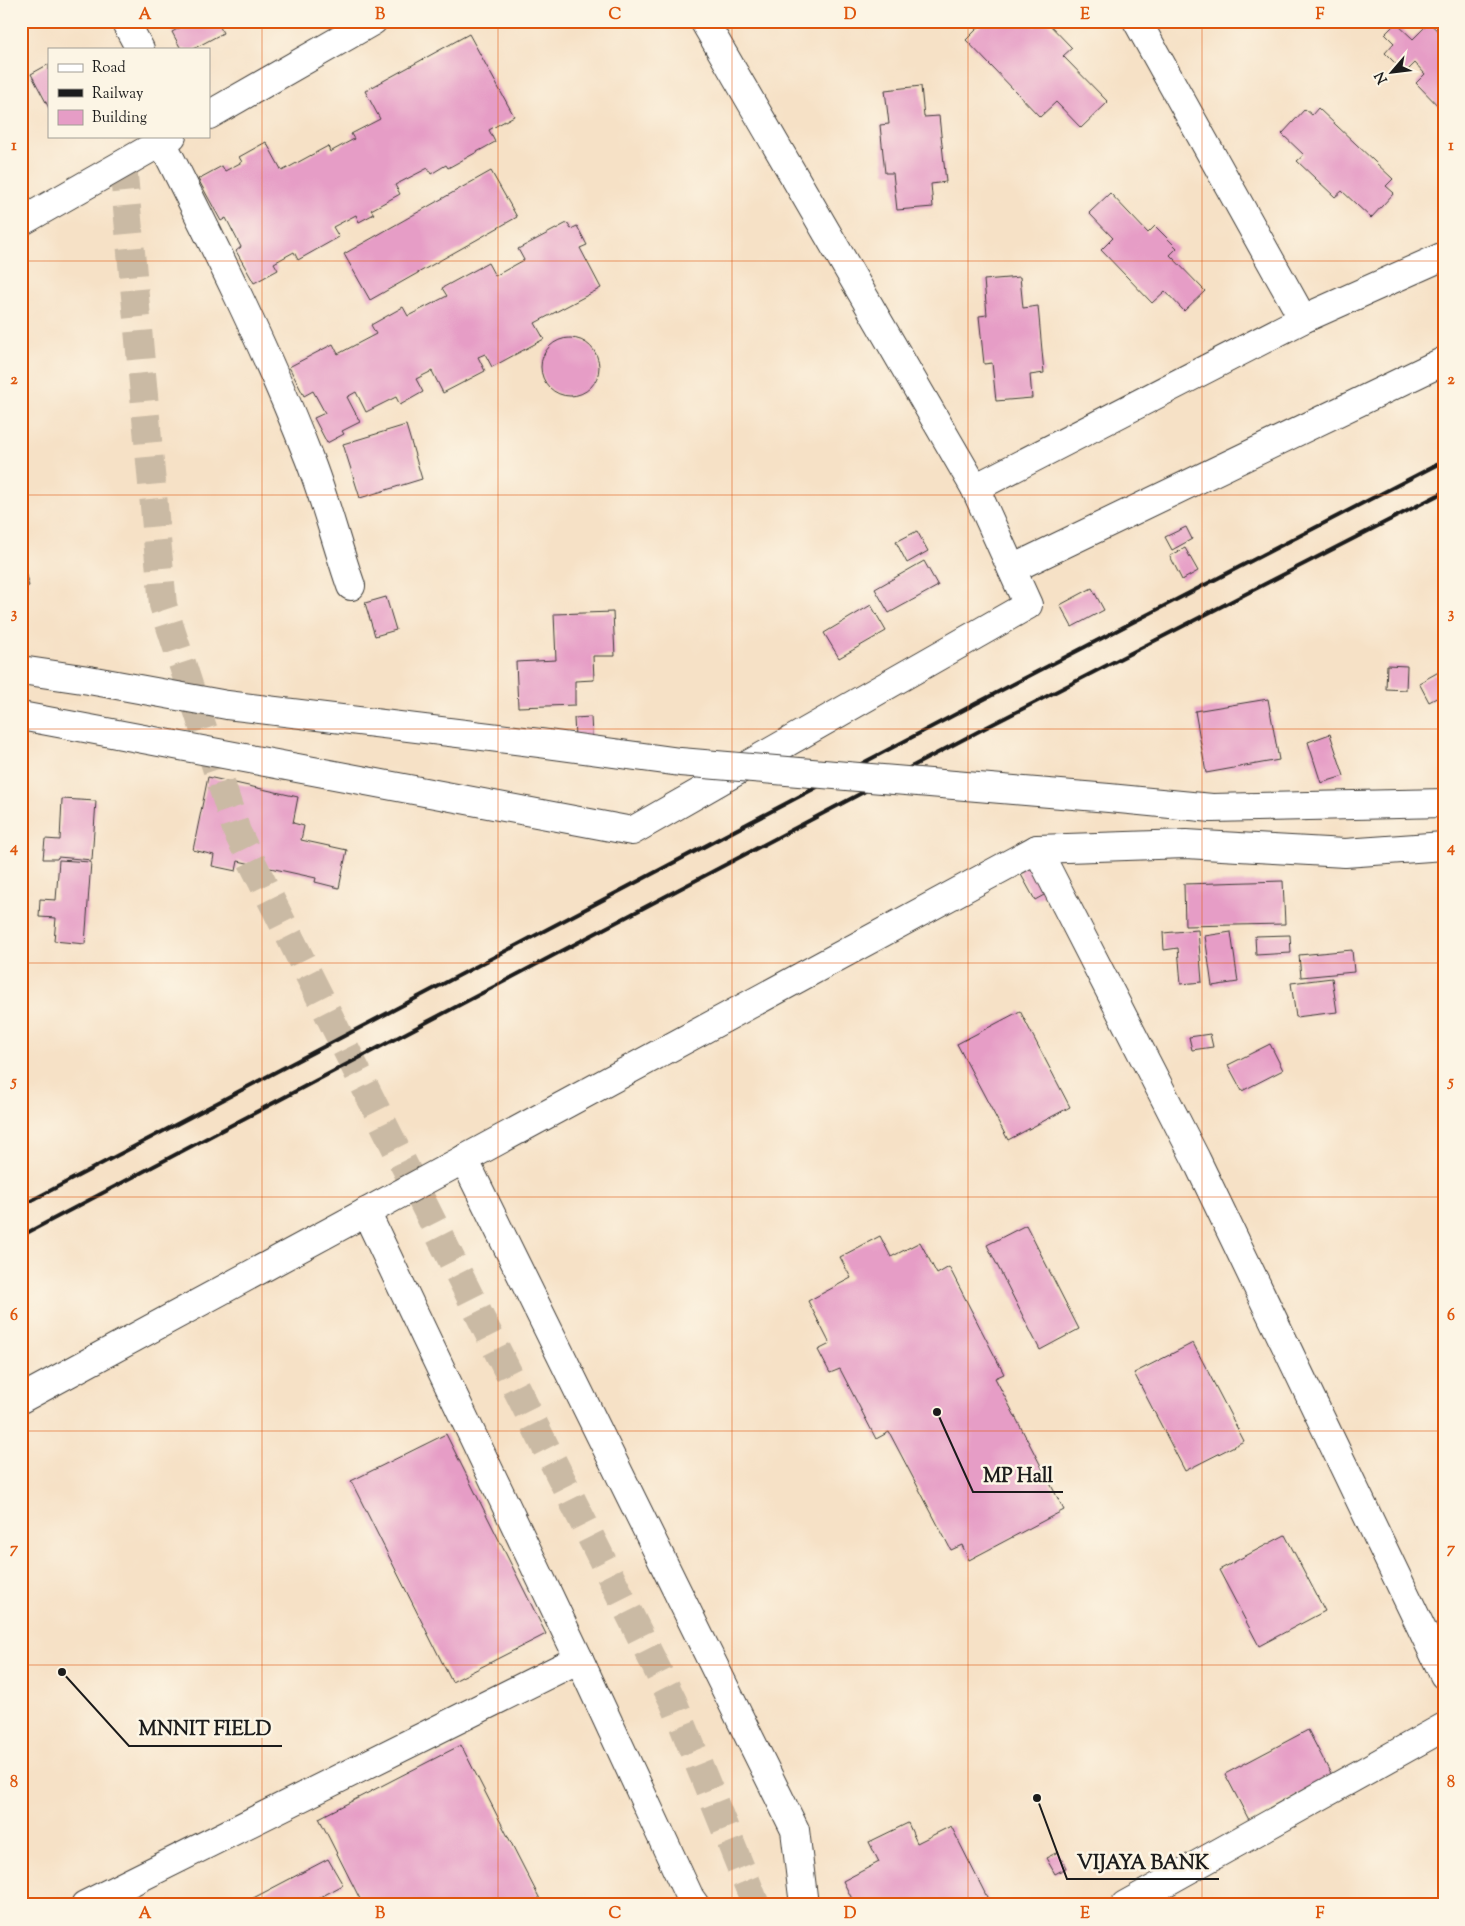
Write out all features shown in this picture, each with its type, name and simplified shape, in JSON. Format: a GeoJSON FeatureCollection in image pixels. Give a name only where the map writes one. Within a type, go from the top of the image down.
{"type":"FeatureCollection","features":[{"type":"Feature","properties":{"kind":"street"},"geometry":{"type":"LineString","coordinates":[[125,21],[139,48]]}},
{"type":"Feature","properties":{"kind":"street"},"geometry":{"type":"LineString","coordinates":[[210,114],[373,21]]}},
{"type":"Feature","properties":{"kind":"street"},"geometry":{"type":"LineString","coordinates":[[21,716],[632,831],[1028,605],[975,488],[704,21]]}},
{"type":"Feature","properties":{"kind":"street"},"geometry":{"type":"LineString","coordinates":[[1137,21],[1303,319]]}},
{"type":"Feature","properties":{"kind":"street"},"geometry":{"type":"LineString","coordinates":[[21,222],[167,139],[275,376],[309,458],[350,586]]}},
{"type":"Feature","properties":{"kind":"street"},"geometry":{"type":"LineString","coordinates":[[975,488],[1303,319],[1444,256]]}},
{"type":"Feature","properties":{"kind":"street"},"geometry":{"type":"LineString","coordinates":[[1012,568],[1444,361]]}},
{"type":"Feature","properties":{"kind":"street"},"geometry":{"type":"LineString","coordinates":[[21,670],[90,680],[227,705],[680,762],[1212,808],[1444,803]]}},
{"type":"Feature","properties":{"kind":"street"},"geometry":{"type":"LineString","coordinates":[[21,1399],[1037,849],[1186,844],[1345,853],[1444,846]]}},
{"type":"Feature","properties":{"kind":"street"},"geometry":{"type":"LineString","coordinates":[[1037,849],[1196,1159],[1444,1675]]}},
{"type":"Feature","properties":{"kind":"street"},"geometry":{"type":"LineString","coordinates":[[464,1160],[795,1830],[804,1905]]}},
{"type":"Feature","properties":{"kind":"street"},"geometry":{"type":"LineString","coordinates":[[366,1212],[695,1905]]}},
{"type":"Feature","properties":{"kind":"street"},"geometry":{"type":"LineString","coordinates":[[85,1905],[579,1659]]}},
{"type":"Feature","properties":{"kind":"street"},"geometry":{"type":"LineString","coordinates":[[1125,1905],[1444,1726]]}},
{"type":"Feature","properties":{"kind":"building"},"geometry":{"type":"Polygon","coordinates":[[[192,21],[217,21],[223,33],[195,48],[180,48],[172,32],[192,21]]]}},
{"type":"Feature","properties":{"kind":"building"},"geometry":{"type":"Polygon","coordinates":[[[977,21],[1029,21],[1035,27],[1041,21],[1046,21],[1072,48],[1063,56],[1108,102],[1081,128],[1056,102],[1040,117],[966,40],[981,25],[977,21]]]}},
{"type":"Feature","properties":{"kind":"building"},"geometry":{"type":"Polygon","coordinates":[[[1396,23],[1413,39],[1429,23],[1437,30],[1444,23],[1444,112],[1416,83],[1425,74],[1415,63],[1405,73],[1385,53],[1394,43],[1385,34],[1396,23]]]}},
{"type":"Feature","properties":{"kind":"building"},"geometry":{"type":"Polygon","coordinates":[[[469,34],[514,116],[489,130],[495,142],[448,168],[446,165],[431,174],[428,168],[395,185],[400,194],[371,210],[374,214],[359,222],[356,215],[333,227],[339,237],[298,260],[294,252],[274,263],[278,270],[254,283],[236,251],[241,247],[226,218],[221,221],[198,179],[222,166],[225,171],[242,162],[239,157],[266,142],[282,171],[328,146],[330,152],[354,139],[351,134],[380,119],[365,91],[469,34]]]}},
{"type":"Feature","properties":{"kind":"building"},"geometry":{"type":"Polygon","coordinates":[[[48,65],[48,106],[31,74],[48,65]]]}},
{"type":"Feature","properties":{"kind":"building"},"geometry":{"type":"Polygon","coordinates":[[[921,86],[924,117],[939,116],[946,182],[931,184],[933,207],[897,210],[893,173],[885,173],[880,125],[889,124],[885,90],[921,86]]]}},
{"type":"Feature","properties":{"kind":"building"},"geometry":{"type":"Polygon","coordinates":[[[1318,108],[1393,179],[1386,186],[1394,193],[1371,218],[1342,191],[1335,197],[1297,161],[1304,155],[1282,134],[1305,109],[1312,115],[1318,108]]]}},
{"type":"Feature","properties":{"kind":"building"},"geometry":{"type":"Polygon","coordinates":[[[491,171],[517,217],[370,300],[344,254],[491,171]]]}},
{"type":"Feature","properties":{"kind":"building"},"geometry":{"type":"Polygon","coordinates":[[[1110,193],[1148,233],[1155,226],[1177,248],[1170,255],[1205,291],[1184,311],[1165,291],[1152,303],[1101,250],[1113,238],[1089,213],[1110,193]]]}},
{"type":"Feature","properties":{"kind":"building"},"geometry":{"type":"Polygon","coordinates":[[[567,223],[571,229],[577,226],[587,245],[580,248],[601,288],[535,323],[544,339],[492,367],[485,354],[478,357],[485,371],[443,393],[432,371],[416,379],[423,392],[400,405],[396,397],[366,412],[356,392],[347,397],[360,422],[342,431],[344,434],[327,443],[314,418],[325,413],[313,391],[304,396],[289,367],[333,344],[338,354],[376,334],[371,325],[403,307],[408,316],[447,296],[442,288],[488,263],[495,276],[524,260],[518,249],[567,223]]]}},
{"type":"Feature","properties":{"kind":"building"},"geometry":{"type":"Polygon","coordinates":[[[1020,277],[1023,308],[1038,306],[1044,373],[1030,375],[1032,398],[996,401],[992,363],[984,364],[979,316],[987,315],[984,280],[1020,277]]]}},
{"type":"Feature","properties":{"kind":"building"},"geometry":{"type":"Polygon","coordinates":[[[570,338],[581,340],[594,351],[599,367],[597,378],[586,391],[570,396],[559,394],[546,383],[541,367],[543,356],[554,343],[570,338]]]}},
{"type":"Feature","properties":{"kind":"building"},"geometry":{"type":"Polygon","coordinates":[[[406,425],[422,479],[360,498],[343,444],[406,425]]]}},
{"type":"Feature","properties":{"kind":"building"},"geometry":{"type":"Polygon","coordinates":[[[1186,527],[1192,539],[1172,550],[1165,537],[1186,527]]]}},
{"type":"Feature","properties":{"kind":"building"},"geometry":{"type":"Polygon","coordinates":[[[917,531],[928,551],[907,563],[896,542],[917,531]]]}},
{"type":"Feature","properties":{"kind":"building"},"geometry":{"type":"Polygon","coordinates":[[[1185,548],[1198,571],[1182,580],[1170,556],[1185,548]]]}},
{"type":"Feature","properties":{"kind":"building"},"geometry":{"type":"Polygon","coordinates":[[[21,558],[29,586],[21,588],[21,558]]]}},
{"type":"Feature","properties":{"kind":"building"},"geometry":{"type":"Polygon","coordinates":[[[924,561],[938,586],[889,613],[875,589],[924,561]]]}},
{"type":"Feature","properties":{"kind":"building"},"geometry":{"type":"Polygon","coordinates":[[[1092,588],[1104,610],[1072,627],[1060,605],[1092,588]]]}},
{"type":"Feature","properties":{"kind":"building"},"geometry":{"type":"Polygon","coordinates":[[[386,597],[396,630],[375,636],[365,603],[386,597]]]}},
{"type":"Feature","properties":{"kind":"building"},"geometry":{"type":"Polygon","coordinates":[[[871,605],[886,631],[839,658],[824,633],[871,605]]]}},
{"type":"Feature","properties":{"kind":"building"},"geometry":{"type":"Polygon","coordinates":[[[613,612],[615,656],[593,656],[594,680],[575,681],[575,705],[518,707],[516,662],[556,660],[554,614],[613,612]]]}},
{"type":"Feature","properties":{"kind":"building"},"geometry":{"type":"Polygon","coordinates":[[[1387,665],[1407,666],[1406,690],[1386,689],[1387,665]]]}},
{"type":"Feature","properties":{"kind":"building"},"geometry":{"type":"Polygon","coordinates":[[[1444,669],[1444,694],[1429,702],[1419,683],[1444,669]]]}},
{"type":"Feature","properties":{"kind":"building"},"geometry":{"type":"Polygon","coordinates":[[[1268,699],[1279,760],[1206,773],[1195,711],[1268,699]]]}},
{"type":"Feature","properties":{"kind":"building"},"geometry":{"type":"Polygon","coordinates":[[[591,717],[592,736],[575,737],[574,718],[591,717]]]}},
{"type":"Feature","properties":{"kind":"building"},"geometry":{"type":"Polygon","coordinates":[[[1330,734],[1344,776],[1321,783],[1308,742],[1330,734]]]}},
{"type":"Feature","properties":{"kind":"building"},"geometry":{"type":"Polygon","coordinates":[[[208,777],[298,797],[293,823],[304,826],[301,840],[347,850],[339,888],[315,882],[316,878],[238,861],[236,871],[212,866],[214,855],[193,850],[208,777]]]}},
{"type":"Feature","properties":{"kind":"building"},"geometry":{"type":"Polygon","coordinates":[[[62,799],[96,801],[92,860],[58,857],[57,859],[43,859],[45,839],[60,840],[62,799]]]}},
{"type":"Feature","properties":{"kind":"building"},"geometry":{"type":"Polygon","coordinates":[[[1031,850],[1053,890],[1035,900],[1013,860],[1031,850]]]}},
{"type":"Feature","properties":{"kind":"building"},"geometry":{"type":"Polygon","coordinates":[[[59,860],[91,862],[85,944],[54,941],[56,918],[39,917],[40,899],[56,900],[59,860]]]}},
{"type":"Feature","properties":{"kind":"building"},"geometry":{"type":"Polygon","coordinates":[[[1283,881],[1285,924],[1185,926],[1184,884],[1283,881]]]}},
{"type":"Feature","properties":{"kind":"building"},"geometry":{"type":"Polygon","coordinates":[[[1198,930],[1202,982],[1181,984],[1178,948],[1164,950],[1163,933],[1198,930]]]}},
{"type":"Feature","properties":{"kind":"building"},"geometry":{"type":"Polygon","coordinates":[[[1231,932],[1238,982],[1212,986],[1205,936],[1231,932]]]}},
{"type":"Feature","properties":{"kind":"building"},"geometry":{"type":"Polygon","coordinates":[[[1290,935],[1291,953],[1256,955],[1255,936],[1290,935]]]}},
{"type":"Feature","properties":{"kind":"building"},"geometry":{"type":"Polygon","coordinates":[[[1352,950],[1354,972],[1301,977],[1299,955],[1352,950]]]}},
{"type":"Feature","properties":{"kind":"building"},"geometry":{"type":"Polygon","coordinates":[[[1332,978],[1337,1012],[1296,1017],[1291,983],[1332,978]]]}},
{"type":"Feature","properties":{"kind":"building"},"geometry":{"type":"Polygon","coordinates":[[[1020,1011],[1070,1107],[1008,1140],[957,1044],[1020,1011]]]}},
{"type":"Feature","properties":{"kind":"building"},"geometry":{"type":"Polygon","coordinates":[[[1210,1034],[1213,1047],[1192,1050],[1189,1037],[1210,1034]]]}},
{"type":"Feature","properties":{"kind":"building"},"geometry":{"type":"Polygon","coordinates":[[[1270,1044],[1283,1070],[1242,1091],[1228,1065],[1270,1044]]]}},
{"type":"Feature","properties":{"kind":"building"},"geometry":{"type":"Polygon","coordinates":[[[1026,1225],[1079,1329],[1040,1350],[987,1245],[1026,1225]]]}},
{"type":"Feature","properties":{"kind":"building"},"geometry":{"type":"Polygon","coordinates":[[[880,1236],[891,1257],[920,1242],[937,1274],[949,1267],[1004,1374],[995,1378],[1064,1510],[969,1560],[962,1545],[951,1550],[889,1432],[876,1439],[840,1369],[830,1373],[818,1350],[830,1344],[808,1301],[851,1278],[840,1257],[880,1236]]]}},
{"type":"Feature","properties":{"kind":"building"},"geometry":{"type":"Polygon","coordinates":[[[1193,1343],[1244,1441],[1185,1471],[1134,1373],[1193,1343]]]}},
{"type":"Feature","properties":{"kind":"building"},"geometry":{"type":"Polygon","coordinates":[[[446,1434],[546,1634],[452,1682],[351,1481],[446,1434]]]}},
{"type":"Feature","properties":{"kind":"building"},"geometry":{"type":"Polygon","coordinates":[[[1285,1535],[1325,1611],[1259,1646],[1219,1570],[1285,1535]]]}},
{"type":"Feature","properties":{"kind":"building"},"geometry":{"type":"Polygon","coordinates":[[[1308,1730],[1332,1776],[1249,1820],[1225,1774],[1308,1730]]]}},
{"type":"Feature","properties":{"kind":"building"},"geometry":{"type":"Polygon","coordinates":[[[461,1745],[543,1905],[363,1905],[319,1818],[461,1745]]]}},
{"type":"Feature","properties":{"kind":"building"},"geometry":{"type":"Polygon","coordinates":[[[908,1823],[917,1843],[951,1826],[991,1905],[855,1905],[843,1881],[879,1862],[869,1842],[908,1823]]]}},
{"type":"Feature","properties":{"kind":"building"},"geometry":{"type":"Polygon","coordinates":[[[1058,1852],[1066,1868],[1055,1874],[1046,1858],[1058,1852]]]}},
{"type":"Feature","properties":{"kind":"building"},"geometry":{"type":"Polygon","coordinates":[[[328,1859],[343,1885],[306,1905],[240,1905],[328,1859]]]}},
{"type":"Feature","properties":{"kind":"tunnel"},"geometry":{"type":"LineString","coordinates":[[123,164],[163,605],[237,832],[673,1701],[756,1905]]}},
{"type":"Feature","properties":{"kind":"railway"},"geometry":{"type":"LineString","coordinates":[[21,1206],[975,704],[1444,461]]}},
{"type":"Feature","properties":{"kind":"railway"},"geometry":{"type":"LineString","coordinates":[[21,1236],[985,728],[1444,492]]}},
{"type":"Feature","properties":{"kind":"place","name":"MP Hall"},"geometry":{"type":"Point","coordinates":[937,1412]}},
{"type":"Feature","properties":{"kind":"place","name":"MNNIT FIELD"},"geometry":{"type":"Point","coordinates":[62,1672]}},
{"type":"Feature","properties":{"kind":"place","name":"VIJAYA BANK"},"geometry":{"type":"Point","coordinates":[1037,1798]}}]}
